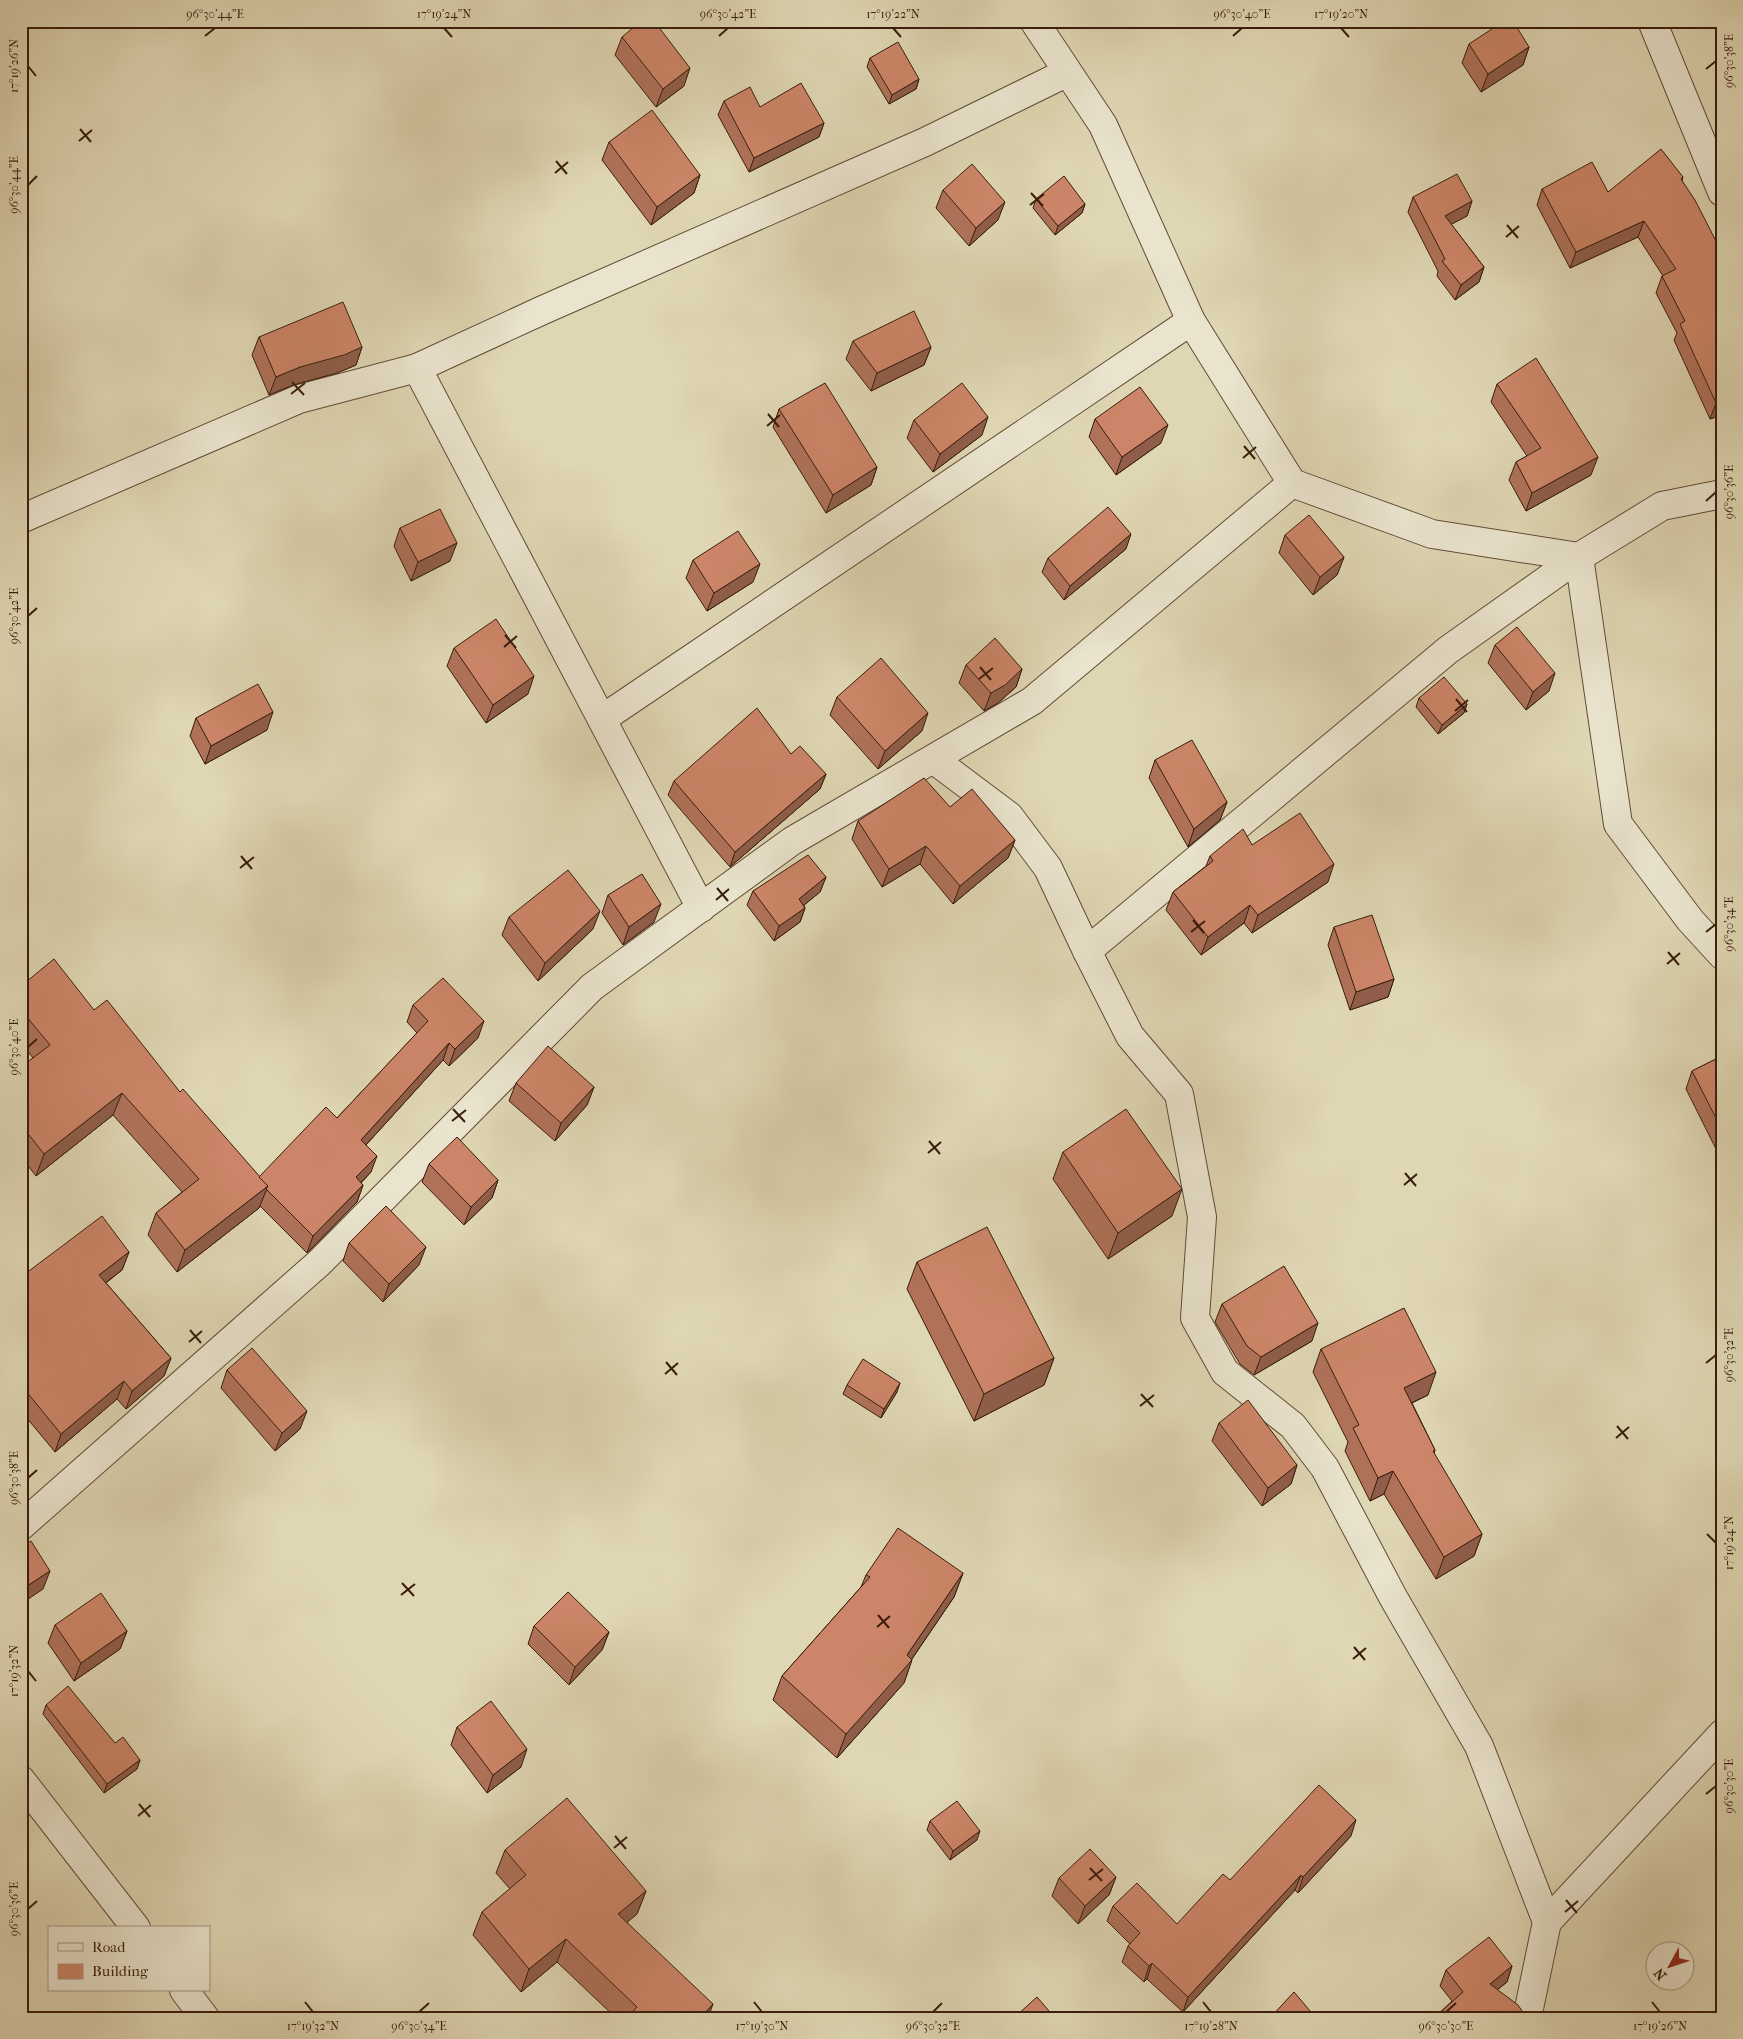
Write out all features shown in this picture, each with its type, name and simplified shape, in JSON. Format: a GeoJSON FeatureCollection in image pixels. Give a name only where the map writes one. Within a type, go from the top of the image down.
{"type":"FeatureCollection","features":[{"type":"Feature","properties":{"kind":"street"},"geometry":{"type":"LineString","coordinates":[[1034,21],[1066,73],[1103,125],[1191,320],[1292,483],[1432,534],[1579,557]]}},
{"type":"Feature","properties":{"kind":"street"},"geometry":{"type":"LineString","coordinates":[[1652,21],[1722,192]]}},
{"type":"Feature","properties":{"kind":"street"},"geometry":{"type":"LineString","coordinates":[[21,519],[299,399],[417,368],[552,306],[925,142],[1066,73]]}},
{"type":"Feature","properties":{"kind":"street"},"geometry":{"type":"LineString","coordinates":[[602,719],[1191,320]]}},
{"type":"Feature","properties":{"kind":"street"},"geometry":{"type":"LineString","coordinates":[[417,368],[701,908]]}},
{"type":"Feature","properties":{"kind":"street"},"geometry":{"type":"LineString","coordinates":[[21,1526],[319,1263],[592,987],[792,841],[1032,701],[1292,483]]}},
{"type":"Feature","properties":{"kind":"street"},"geometry":{"type":"LineString","coordinates":[[1087,951],[1448,650],[1579,557],[1662,506],[1722,494]]}},
{"type":"Feature","properties":{"kind":"street"},"geometry":{"type":"LineString","coordinates":[[1579,557],[1618,824],[1690,920],[1722,955]]}},
{"type":"Feature","properties":{"kind":"street"},"geometry":{"type":"LineString","coordinates":[[933,759],[1009,816],[1048,868],[1130,1036],[1178,1094],[1202,1217],[1195,1318],[1225,1372],[1293,1426],[1325,1468],[1393,1597],[1479,1746],[1547,1922]]}},
{"type":"Feature","properties":{"kind":"street"},"geometry":{"type":"LineString","coordinates":[[1527,2018],[1547,1922],[1722,1734]]}},
{"type":"Feature","properties":{"kind":"street"},"geometry":{"type":"LineString","coordinates":[[21,1780],[134,1926]]}},
{"type":"Feature","properties":{"kind":"street"},"geometry":{"type":"LineString","coordinates":[[186,1992],[205,2018]]}},
{"type":"Feature","properties":{"kind":"building"},"geometry":{"type":"Polygon","coordinates":[[[641,21],[654,21],[690,68],[663,89],[622,37],[641,21]]]}},
{"type":"Feature","properties":{"kind":"building"},"geometry":{"type":"Polygon","coordinates":[[[1504,21],[1513,21],[1529,47],[1488,74],[1469,44],[1504,21]]]}},
{"type":"Feature","properties":{"kind":"building"},"geometry":{"type":"Polygon","coordinates":[[[898,42],[919,79],[892,95],[870,58],[898,42]]]}},
{"type":"Feature","properties":{"kind":"building"},"geometry":{"type":"Polygon","coordinates":[[[801,83],[824,123],[754,158],[724,101],[750,87],[760,107],[801,83]]]}},
{"type":"Feature","properties":{"kind":"building"},"geometry":{"type":"Polygon","coordinates":[[[652,110],[700,175],[657,207],[609,142],[652,110]]]}},
{"type":"Feature","properties":{"kind":"building"},"geometry":{"type":"Polygon","coordinates":[[[1661,149],[1683,177],[1681,179],[1695,200],[1722,253],[1722,400],[1716,403],[1680,324],[1685,321],[1662,276],[1676,269],[1644,221],[1576,252],[1542,189],[1592,162],[1608,192],[1661,149]]]}},
{"type":"Feature","properties":{"kind":"building"},"geometry":{"type":"Polygon","coordinates":[[[972,164],[1005,202],[976,228],[943,190],[972,164]]]}},
{"type":"Feature","properties":{"kind":"building"},"geometry":{"type":"Polygon","coordinates":[[[1457,174],[1472,201],[1445,216],[1484,267],[1461,285],[1442,261],[1445,259],[1413,197],[1457,174]]]}},
{"type":"Feature","properties":{"kind":"building"},"geometry":{"type":"Polygon","coordinates":[[[1064,176],[1085,204],[1058,226],[1036,199],[1064,176]]]}},
{"type":"Feature","properties":{"kind":"building"},"geometry":{"type":"Polygon","coordinates":[[[343,302],[362,347],[344,355],[300,367],[276,377],[259,337],[343,302]]]}},
{"type":"Feature","properties":{"kind":"building"},"geometry":{"type":"Polygon","coordinates":[[[914,311],[931,347],[877,373],[853,341],[914,311]]]}},
{"type":"Feature","properties":{"kind":"building"},"geometry":{"type":"Polygon","coordinates":[[[1536,358],[1598,457],[1532,493],[1516,462],[1541,448],[1497,384],[1536,358]]]}},
{"type":"Feature","properties":{"kind":"building"},"geometry":{"type":"Polygon","coordinates":[[[825,383],[877,467],[833,495],[779,409],[825,383]]]}},
{"type":"Feature","properties":{"kind":"building"},"geometry":{"type":"Polygon","coordinates":[[[962,383],[988,417],[940,454],[914,420],[962,383]]]}},
{"type":"Feature","properties":{"kind":"building"},"geometry":{"type":"Polygon","coordinates":[[[1140,387],[1168,425],[1122,457],[1095,419],[1140,387]]]}},
{"type":"Feature","properties":{"kind":"building"},"geometry":{"type":"Polygon","coordinates":[[[1108,507],[1131,534],[1070,586],[1048,558],[1108,507]]]}},
{"type":"Feature","properties":{"kind":"building"},"geometry":{"type":"Polygon","coordinates":[[[440,509],[457,543],[418,562],[400,528],[440,509]]]}},
{"type":"Feature","properties":{"kind":"building"},"geometry":{"type":"Polygon","coordinates":[[[1309,515],[1344,557],[1320,577],[1285,535],[1309,515]]]}},
{"type":"Feature","properties":{"kind":"building"},"geometry":{"type":"Polygon","coordinates":[[[738,531],[760,564],[714,593],[693,560],[738,531]]]}},
{"type":"Feature","properties":{"kind":"building"},"geometry":{"type":"Polygon","coordinates":[[[496,619],[534,676],[493,705],[454,648],[496,619]]]}},
{"type":"Feature","properties":{"kind":"building"},"geometry":{"type":"Polygon","coordinates":[[[1517,627],[1555,673],[1533,692],[1495,645],[1517,627]]]}},
{"type":"Feature","properties":{"kind":"building"},"geometry":{"type":"Polygon","coordinates":[[[995,638],[1022,669],[1005,685],[991,693],[966,665],[995,638]]]}},
{"type":"Feature","properties":{"kind":"building"},"geometry":{"type":"Polygon","coordinates":[[[881,658],[928,713],[885,751],[837,697],[881,658]]]}},
{"type":"Feature","properties":{"kind":"building"},"geometry":{"type":"Polygon","coordinates":[[[1444,677],[1467,704],[1442,725],[1419,698],[1444,677]]]}},
{"type":"Feature","properties":{"kind":"building"},"geometry":{"type":"Polygon","coordinates":[[[258,684],[273,712],[211,746],[196,718],[258,684]]]}},
{"type":"Feature","properties":{"kind":"building"},"geometry":{"type":"Polygon","coordinates":[[[757,708],[791,754],[800,746],[826,774],[735,852],[674,781],[757,708]]]}},
{"type":"Feature","properties":{"kind":"building"},"geometry":{"type":"Polygon","coordinates":[[[1192,740],[1227,802],[1194,829],[1155,760],[1192,740]]]}},
{"type":"Feature","properties":{"kind":"building"},"geometry":{"type":"Polygon","coordinates":[[[924,778],[950,807],[972,789],[1015,840],[960,886],[926,846],[889,869],[858,821],[924,778]]]}},
{"type":"Feature","properties":{"kind":"building"},"geometry":{"type":"Polygon","coordinates":[[[1300,813],[1334,864],[1258,915],[1250,905],[1208,937],[1173,892],[1213,861],[1210,856],[1243,829],[1252,845],[1300,813]]]}},
{"type":"Feature","properties":{"kind":"building"},"geometry":{"type":"Polygon","coordinates":[[[808,855],[826,877],[799,899],[805,908],[779,926],[753,891],[808,855]]]}},
{"type":"Feature","properties":{"kind":"building"},"geometry":{"type":"Polygon","coordinates":[[[568,870],[600,911],[545,963],[509,917],[568,870]]]}},
{"type":"Feature","properties":{"kind":"building"},"geometry":{"type":"Polygon","coordinates":[[[642,874],[661,904],[629,927],[608,895],[642,874]]]}},
{"type":"Feature","properties":{"kind":"building"},"geometry":{"type":"Polygon","coordinates":[[[1372,915],[1394,979],[1356,992],[1334,927],[1372,915]]]}},
{"type":"Feature","properties":{"kind":"building"},"geometry":{"type":"Polygon","coordinates":[[[54,959],[94,1010],[107,1000],[180,1092],[183,1089],[268,1186],[185,1250],[156,1213],[199,1179],[122,1093],[44,1154],[21,1125],[21,1067],[50,1045],[21,1010],[21,986],[54,959]]]}},
{"type":"Feature","properties":{"kind":"building"},"geometry":{"type":"Polygon","coordinates":[[[443,978],[484,1021],[455,1049],[449,1043],[361,1140],[377,1156],[356,1177],[363,1185],[313,1236],[266,1189],[268,1186],[259,1177],[326,1107],[337,1118],[428,1021],[413,1005],[443,978]]]}},
{"type":"Feature","properties":{"kind":"building"},"geometry":{"type":"Polygon","coordinates":[[[548,1046],[594,1087],[561,1123],[516,1083],[548,1046]]]}},
{"type":"Feature","properties":{"kind":"building"},"geometry":{"type":"Polygon","coordinates":[[[1722,1056],[1722,1130],[1692,1071],[1722,1056]]]}},
{"type":"Feature","properties":{"kind":"building"},"geometry":{"type":"Polygon","coordinates":[[[1126,1109],[1182,1189],[1118,1233],[1063,1152],[1126,1109]]]}},
{"type":"Feature","properties":{"kind":"building"},"geometry":{"type":"Polygon","coordinates":[[[457,1137],[498,1180],[471,1207],[429,1164],[457,1137]]]}},
{"type":"Feature","properties":{"kind":"building"},"geometry":{"type":"Polygon","coordinates":[[[386,1206],[426,1247],[389,1284],[349,1243],[386,1206]]]}},
{"type":"Feature","properties":{"kind":"building"},"geometry":{"type":"Polygon","coordinates":[[[102,1216],[129,1252],[99,1275],[171,1358],[132,1391],[124,1381],[61,1434],[21,1385],[21,1277],[102,1216]]]}},
{"type":"Feature","properties":{"kind":"building"},"geometry":{"type":"Polygon","coordinates":[[[987,1227],[1054,1358],[984,1394],[917,1262],[987,1227]]]}},
{"type":"Feature","properties":{"kind":"building"},"geometry":{"type":"Polygon","coordinates":[[[1284,1266],[1318,1323],[1261,1357],[1247,1346],[1222,1304],[1284,1266]]]}},
{"type":"Feature","properties":{"kind":"building"},"geometry":{"type":"Polygon","coordinates":[[[1404,1308],[1436,1372],[1404,1388],[1435,1450],[1433,1451],[1482,1534],[1444,1557],[1393,1471],[1378,1478],[1353,1428],[1359,1425],[1321,1349],[1404,1308]]]}},
{"type":"Feature","properties":{"kind":"building"},"geometry":{"type":"Polygon","coordinates":[[[252,1348],[307,1411],[282,1433],[227,1370],[252,1348]]]}},
{"type":"Feature","properties":{"kind":"building"},"geometry":{"type":"Polygon","coordinates":[[[863,1359],[900,1383],[884,1409],[847,1385],[863,1359]]]}},
{"type":"Feature","properties":{"kind":"building"},"geometry":{"type":"Polygon","coordinates":[[[1248,1400],[1297,1465],[1268,1488],[1219,1423],[1248,1400]]]}},
{"type":"Feature","properties":{"kind":"building"},"geometry":{"type":"Polygon","coordinates":[[[898,1528],[963,1573],[907,1655],[912,1660],[846,1734],[782,1676],[870,1577],[866,1575],[898,1528]]]}},
{"type":"Feature","properties":{"kind":"building"},"geometry":{"type":"Polygon","coordinates":[[[31,1541],[50,1571],[21,1590],[21,1548],[31,1541]]]}},
{"type":"Feature","properties":{"kind":"building"},"geometry":{"type":"Polygon","coordinates":[[[568,1592],[609,1632],[575,1667],[534,1626],[568,1592]]]}},
{"type":"Feature","properties":{"kind":"building"},"geometry":{"type":"Polygon","coordinates":[[[101,1593],[127,1631],[81,1663],[55,1625],[101,1593]]]}},
{"type":"Feature","properties":{"kind":"building"},"geometry":{"type":"Polygon","coordinates":[[[68,1686],[115,1743],[123,1737],[140,1760],[107,1784],[46,1705],[68,1686]]]}},
{"type":"Feature","properties":{"kind":"building"},"geometry":{"type":"Polygon","coordinates":[[[491,1701],[527,1749],[493,1775],[457,1727],[491,1701]]]}},
{"type":"Feature","properties":{"kind":"building"},"geometry":{"type":"Polygon","coordinates":[[[1319,1785],[1356,1820],[1303,1877],[1301,1875],[1188,1997],[1152,1963],[1149,1966],[1128,1946],[1140,1933],[1113,1906],[1137,1883],[1177,1924],[1223,1874],[1230,1880],[1319,1785]]]}},
{"type":"Feature","properties":{"kind":"building"},"geometry":{"type":"Polygon","coordinates":[[[567,1798],[646,1891],[618,1914],[713,2004],[700,2018],[627,2018],[637,2007],[566,1939],[529,1969],[482,1912],[526,1875],[505,1850],[567,1798]]]}},
{"type":"Feature","properties":{"kind":"building"},"geometry":{"type":"Polygon","coordinates":[[[957,1801],[980,1831],[953,1851],[930,1821],[957,1801]]]}},
{"type":"Feature","properties":{"kind":"building"},"geometry":{"type":"Polygon","coordinates":[[[1090,1849],[1116,1877],[1085,1906],[1059,1878],[1090,1849]]]}},
{"type":"Feature","properties":{"kind":"building"},"geometry":{"type":"Polygon","coordinates":[[[1489,1937],[1512,1966],[1490,1984],[1518,2005],[1525,2015],[1521,2018],[1434,2018],[1463,1992],[1446,1970],[1489,1937]]]}},
{"type":"Feature","properties":{"kind":"building"},"geometry":{"type":"Polygon","coordinates":[[[1294,1992],[1316,2018],[1270,2018],[1294,1992]]]}},
{"type":"Feature","properties":{"kind":"building"},"geometry":{"type":"Polygon","coordinates":[[[1037,1997],[1055,2018],[1017,2018],[1016,2016],[1037,1997]]]}}]}
